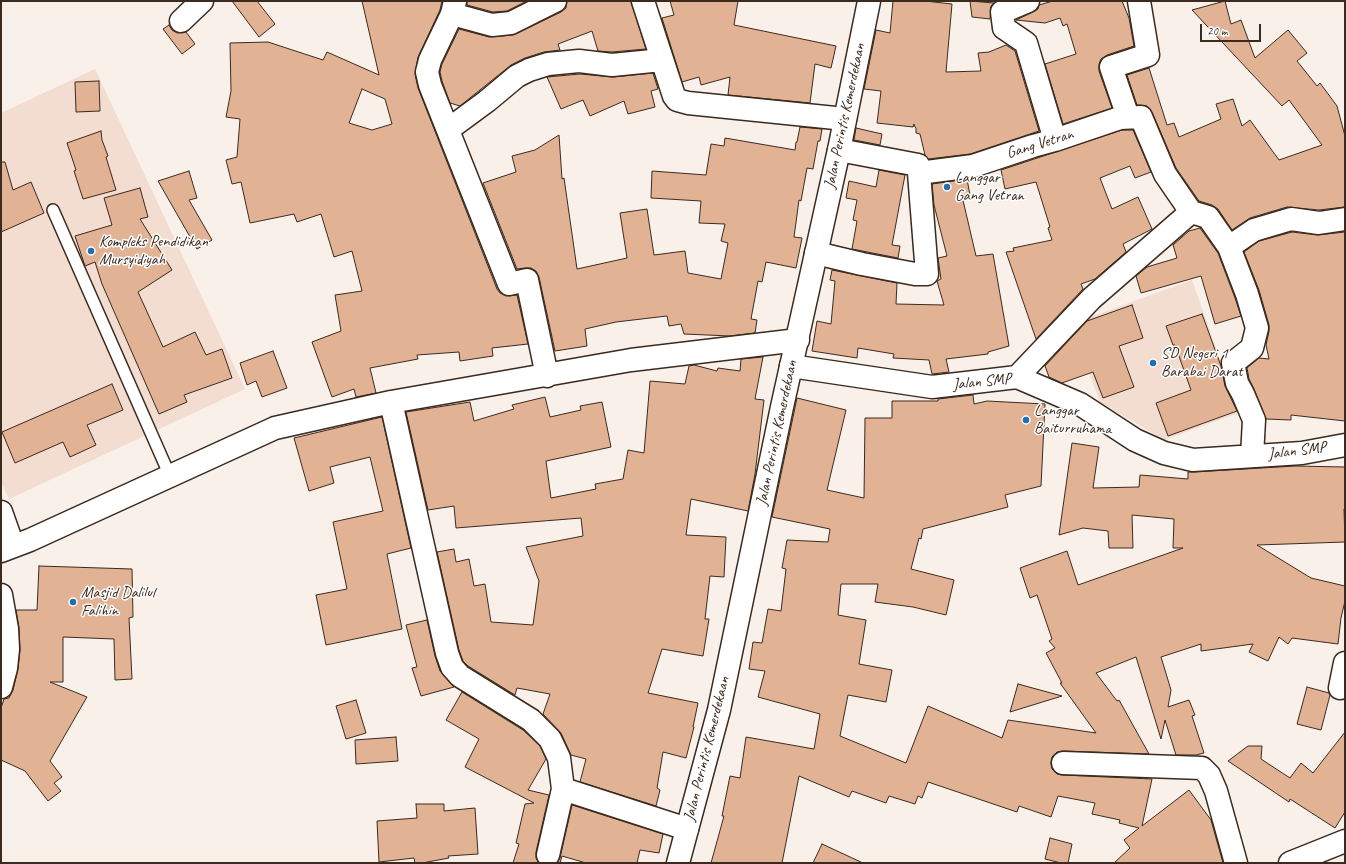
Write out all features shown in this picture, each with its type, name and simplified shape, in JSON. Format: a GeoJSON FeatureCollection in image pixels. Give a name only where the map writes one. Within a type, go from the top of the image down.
{"type":"FeatureCollection","features":[{"type":"Feature","properties":{"kind":"street"},"geometry":{"type":"LineString","coordinates":[[181,20],[202,1]]}},
{"type":"Feature","properties":{"kind":"street"},"geometry":{"type":"LineString","coordinates":[[547,376],[526,280],[509,284],[430,85],[427,72],[430,60],[454,8],[492,25],[511,23],[555,1]]}},
{"type":"Feature","properties":{"kind":"street"},"geometry":{"type":"LineString","coordinates":[[643,1],[674,96],[682,102],[845,119]]}},
{"type":"Feature","properties":{"kind":"street","name":"Jalan Perintis Kemerdekaan"},"geometry":{"type":"LineString","coordinates":[[678,863],[719,710],[791,366],[839,150],[869,1]]}},
{"type":"Feature","properties":{"kind":"street"},"geometry":{"type":"LineString","coordinates":[[1028,1],[1002,12],[1004,28],[1026,43],[1055,140]]}},
{"type":"Feature","properties":{"kind":"street"},"geometry":{"type":"LineString","coordinates":[[1139,1],[1148,55],[1111,67],[1128,117],[1141,117],[1165,174],[1191,212],[1208,217],[1229,247],[1248,294],[1257,328],[1252,348],[1233,363],[1236,384],[1243,394],[1254,420],[1252,456]]}},
{"type":"Feature","properties":{"kind":"street"},"geometry":{"type":"LineString","coordinates":[[449,130],[517,76],[529,70],[548,64],[579,61],[612,64],[662,60]]}},
{"type":"Feature","properties":{"kind":"street","name":"Gang Vetran"},"geometry":{"type":"LineString","coordinates":[[919,173],[973,166],[1120,118],[1128,117]]}},
{"type":"Feature","properties":{"kind":"street"},"geometry":{"type":"LineString","coordinates":[[816,253],[907,273],[927,274],[918,165],[839,150]]}},
{"type":"Feature","properties":{"kind":"street"},"geometry":{"type":"LineString","coordinates":[[1017,377],[1092,298],[1191,212]]}},
{"type":"Feature","properties":{"kind":"street"},"geometry":{"type":"LineString","coordinates":[[1229,247],[1254,230],[1291,219],[1319,223],[1345,218]]}},
{"type":"Feature","properties":{"kind":"street"},"geometry":{"type":"LineString","coordinates":[[1,512],[7,548],[30,540],[275,428],[391,402],[547,376],[631,360],[798,340]]}},
{"type":"Feature","properties":{"kind":"street","name":"Jalan SMP"},"geometry":{"type":"LineString","coordinates":[[791,366],[932,387],[1017,377],[1080,404],[1135,440],[1164,453],[1193,460],[1302,453],[1345,445]]}},
{"type":"Feature","properties":{"kind":"street"},"geometry":{"type":"LineString","coordinates":[[391,402],[447,653],[452,667],[460,676],[531,720],[550,739],[559,758],[563,789],[548,855]]}},
{"type":"Feature","properties":{"kind":"street"},"geometry":{"type":"LineString","coordinates":[[1,595],[7,629],[8,649],[6,668],[1,687]]}},
{"type":"Feature","properties":{"kind":"street"},"geometry":{"type":"LineString","coordinates":[[1340,688],[1345,663]]}},
{"type":"Feature","properties":{"kind":"street"},"geometry":{"type":"LineString","coordinates":[[1063,763],[1202,768],[1210,775],[1216,791],[1236,863]]}},
{"type":"Feature","properties":{"kind":"street"},"geometry":{"type":"LineString","coordinates":[[563,789],[687,829]]}},
{"type":"Feature","properties":{"kind":"street"},"geometry":{"type":"LineString","coordinates":[[1290,863],[1345,841]]}},
{"type":"Feature","properties":{"kind":"lane"},"geometry":{"type":"LineString","coordinates":[[53,210],[170,476]]}},
{"type":"Feature","properties":{"kind":"shaded area","name":"Kompleks Pendidikan Mursyidiyah"},"geometry":{"type":"Polygon","coordinates":[[[95,69],[245,389],[9,499],[1,482],[1,113],[95,69]]]}},
{"type":"Feature","properties":{"kind":"shaded area","name":"SD Negeri 1 Barabai Darat"},"geometry":{"type":"Polygon","coordinates":[[[1192,280],[1239,413],[1164,440],[1100,402],[1071,324],[1192,280]]]}},
{"type":"Feature","properties":{"kind":"building"},"geometry":{"type":"Polygon","coordinates":[[[232,1],[257,1],[275,24],[259,37],[232,1]]]}},
{"type":"Feature","properties":{"kind":"building"},"geometry":{"type":"Polygon","coordinates":[[[362,1],[442,1],[440,10],[418,57],[415,74],[418,88],[497,289],[500,293],[506,296],[517,295],[528,344],[492,348],[493,356],[460,361],[459,352],[417,355],[418,359],[370,368],[376,393],[356,397],[354,389],[332,397],[312,342],[341,331],[335,295],[362,291],[352,251],[334,257],[321,214],[297,222],[294,214],[250,223],[241,182],[232,184],[226,160],[237,157],[240,119],[226,117],[231,91],[230,43],[268,42],[323,60],[327,52],[379,75],[362,1]],[[362,89],[349,123],[372,130],[392,124],[385,99],[362,89]]]}},
{"type":"Feature","properties":{"kind":"building"},"geometry":{"type":"Polygon","coordinates":[[[467,1],[527,1],[507,11],[493,12],[467,5],[467,1]]]}},
{"type":"Feature","properties":{"kind":"building"},"geometry":{"type":"Polygon","coordinates":[[[567,1],[631,1],[646,49],[612,52],[598,51],[592,31],[558,44],[560,50],[544,52],[525,58],[511,65],[460,106],[450,103],[440,72],[442,64],[459,29],[489,37],[513,35],[561,12],[566,8],[567,1]]]}},
{"type":"Feature","properties":{"kind":"building"},"geometry":{"type":"Polygon","coordinates":[[[670,1],[738,1],[734,25],[836,46],[831,68],[815,64],[810,103],[728,95],[730,77],[701,85],[699,77],[682,82],[662,18],[674,15],[670,1]]]}},
{"type":"Feature","properties":{"kind":"building"},"geometry":{"type":"Polygon","coordinates":[[[893,1],[925,1],[952,4],[946,72],[981,71],[978,53],[989,52],[1006,45],[1015,51],[1039,131],[970,154],[928,159],[925,155],[920,134],[916,133],[914,124],[913,127],[877,123],[881,91],[864,89],[876,30],[890,33],[893,1]]]}},
{"type":"Feature","properties":{"kind":"building"},"geometry":{"type":"Polygon","coordinates":[[[970,1],[994,3],[991,6],[990,19],[972,17],[970,1]]]}},
{"type":"Feature","properties":{"kind":"building"},"geometry":{"type":"Polygon","coordinates":[[[1053,1],[1122,1],[1129,18],[1134,46],[1107,55],[1101,59],[1099,64],[1099,71],[1112,108],[1063,124],[1045,64],[1076,54],[1067,24],[1063,26],[1060,18],[1045,23],[1016,20],[1038,9],[1039,5],[1053,1]]]}},
{"type":"Feature","properties":{"kind":"building"},"geometry":{"type":"Polygon","coordinates":[[[1225,1],[1231,24],[1241,20],[1255,58],[1288,30],[1307,53],[1297,61],[1317,86],[1320,83],[1337,106],[1345,136],[1345,207],[1319,210],[1287,207],[1250,218],[1232,230],[1218,209],[1212,205],[1199,201],[1176,168],[1152,112],[1147,106],[1137,105],[1127,75],[1149,68],[1167,125],[1174,123],[1179,137],[1221,119],[1216,104],[1233,99],[1242,126],[1250,120],[1279,160],[1322,145],[1289,100],[1282,106],[1192,10],[1225,1]]]}},
{"type":"Feature","properties":{"kind":"building"},"geometry":{"type":"Polygon","coordinates":[[[169,25],[172,30],[177,33],[186,32],[195,44],[182,54],[163,29],[169,25]]]}},
{"type":"Feature","properties":{"kind":"building"},"geometry":{"type":"Polygon","coordinates":[[[653,73],[658,89],[651,91],[655,107],[628,114],[624,101],[590,116],[583,100],[561,109],[547,77],[580,74],[613,77],[653,73]]]}},
{"type":"Feature","properties":{"kind":"building"},"geometry":{"type":"Polygon","coordinates":[[[99,81],[100,111],[76,112],[75,82],[99,81]]]}},
{"type":"Feature","properties":{"kind":"building"},"geometry":{"type":"Polygon","coordinates":[[[800,127],[822,129],[820,141],[818,141],[813,169],[807,168],[801,201],[799,200],[794,237],[802,238],[796,268],[766,262],[762,282],[758,281],[751,319],[757,320],[755,333],[730,336],[684,334],[681,324],[669,326],[667,316],[616,322],[585,329],[587,346],[555,351],[539,277],[536,271],[531,268],[517,269],[483,183],[516,172],[512,156],[535,150],[559,135],[562,179],[564,178],[577,269],[627,258],[620,213],[647,209],[654,255],[685,251],[688,273],[721,279],[728,243],[721,241],[725,224],[699,223],[701,201],[651,198],[652,171],[706,175],[711,144],[724,146],[725,138],[795,150],[800,127]]]}},
{"type":"Feature","properties":{"kind":"building"},"geometry":{"type":"Polygon","coordinates":[[[856,128],[882,134],[880,145],[854,140],[856,128]]]}},
{"type":"Feature","properties":{"kind":"building"},"geometry":{"type":"Polygon","coordinates":[[[1122,130],[1133,130],[1151,172],[1135,178],[1130,166],[1100,178],[1112,209],[1138,197],[1152,229],[1123,244],[1126,252],[1095,279],[1081,284],[1083,289],[1036,339],[1006,252],[1014,251],[1013,248],[1052,240],[1048,228],[1050,227],[1036,182],[1005,189],[1001,170],[1122,130]]]}},
{"type":"Feature","properties":{"kind":"building"},"geometry":{"type":"Polygon","coordinates":[[[101,131],[102,140],[108,156],[106,157],[116,190],[83,199],[74,171],[76,170],[67,143],[101,131]]]}},
{"type":"Feature","properties":{"kind":"building"},"geometry":{"type":"Polygon","coordinates":[[[1,162],[5,162],[13,190],[31,182],[44,213],[1,232],[1,162]]]}},
{"type":"Feature","properties":{"kind":"building"},"geometry":{"type":"Polygon","coordinates":[[[879,170],[905,175],[892,245],[900,246],[898,258],[852,249],[857,221],[853,220],[857,200],[846,198],[849,181],[876,187],[879,170]]]}},
{"type":"Feature","properties":{"kind":"building"},"geometry":{"type":"Polygon","coordinates":[[[189,171],[197,198],[189,200],[212,240],[197,249],[158,181],[189,171]]]}},
{"type":"Feature","properties":{"kind":"building"},"geometry":{"type":"Polygon","coordinates":[[[967,179],[970,195],[962,196],[976,256],[993,254],[1009,346],[988,352],[988,354],[946,359],[949,372],[932,374],[929,360],[893,358],[894,354],[858,348],[857,358],[812,351],[817,321],[831,324],[835,281],[830,280],[832,270],[897,283],[896,304],[944,305],[937,281],[941,279],[938,258],[947,256],[934,205],[932,184],[967,179]]]}},
{"type":"Feature","properties":{"kind":"building"},"geometry":{"type":"Polygon","coordinates":[[[140,188],[148,217],[140,219],[172,270],[138,292],[163,347],[195,332],[206,355],[222,349],[232,378],[184,395],[187,402],[159,414],[102,284],[95,262],[85,266],[75,236],[112,225],[104,198],[140,188]]]}},
{"type":"Feature","properties":{"kind":"building"},"geometry":{"type":"Polygon","coordinates":[[[1200,228],[1218,253],[1241,316],[1215,324],[1201,276],[1141,293],[1136,276],[1147,267],[1177,258],[1173,245],[1189,231],[1200,228]]]}},
{"type":"Feature","properties":{"kind":"building"},"geometry":{"type":"Polygon","coordinates":[[[1292,232],[1317,235],[1345,232],[1345,421],[1291,415],[1291,420],[1266,419],[1249,379],[1247,368],[1259,358],[1269,359],[1266,345],[1269,325],[1259,290],[1244,252],[1259,241],[1292,232]]]}},
{"type":"Feature","properties":{"kind":"building"},"geometry":{"type":"Polygon","coordinates":[[[1132,305],[1143,338],[1119,346],[1134,387],[1103,398],[1093,372],[1062,383],[1049,377],[1045,366],[1087,321],[1132,305]]]}},
{"type":"Feature","properties":{"kind":"building"},"geometry":{"type":"Polygon","coordinates":[[[1202,314],[1221,366],[1225,386],[1237,411],[1168,436],[1156,403],[1191,390],[1175,345],[1173,345],[1166,326],[1202,314]]]}},
{"type":"Feature","properties":{"kind":"building"},"geometry":{"type":"Polygon","coordinates":[[[273,351],[287,388],[262,397],[256,381],[247,385],[240,363],[273,351]]]}},
{"type":"Feature","properties":{"kind":"building"},"geometry":{"type":"Polygon","coordinates":[[[763,357],[755,399],[764,400],[755,474],[748,511],[691,499],[686,535],[726,537],[724,577],[710,576],[705,619],[709,619],[703,656],[662,649],[648,693],[698,703],[694,727],[686,758],[663,752],[657,788],[660,790],[656,806],[580,782],[586,759],[571,755],[561,733],[543,714],[550,694],[517,688],[515,695],[468,666],[463,661],[459,650],[437,552],[454,549],[456,562],[469,559],[474,586],[485,584],[491,622],[533,625],[539,581],[526,547],[583,536],[581,518],[456,528],[454,506],[428,510],[406,412],[470,402],[474,421],[514,409],[512,405],[545,397],[550,417],[581,410],[580,406],[602,402],[611,447],[546,461],[551,498],[596,489],[595,484],[623,479],[628,450],[644,453],[650,381],[685,384],[689,366],[694,365],[717,371],[718,368],[740,371],[741,359],[763,357]]]}},
{"type":"Feature","properties":{"kind":"building"},"geometry":{"type":"Polygon","coordinates":[[[112,384],[123,410],[87,425],[96,445],[70,457],[63,442],[15,463],[2,432],[112,384]]]}},
{"type":"Feature","properties":{"kind":"building"},"geometry":{"type":"Polygon","coordinates":[[[973,395],[974,404],[987,401],[1045,404],[1041,486],[1005,495],[1008,507],[923,529],[921,539],[919,538],[911,569],[954,580],[946,615],[913,607],[875,602],[878,584],[841,584],[838,615],[866,620],[859,664],[892,670],[886,702],[848,695],[840,736],[906,763],[928,706],[1002,738],[1008,720],[1096,733],[1060,683],[1062,683],[1046,653],[1055,648],[1049,641],[1052,639],[1037,595],[1030,598],[1020,568],[1067,551],[1078,585],[1183,548],[1173,548],[1174,519],[1132,515],[1133,548],[1109,548],[1108,531],[1083,528],[1059,535],[1072,443],[1099,447],[1093,488],[1139,487],[1140,475],[1188,479],[1188,472],[1295,466],[1345,467],[1345,542],[1257,545],[1311,578],[1345,586],[1345,601],[1341,618],[1338,644],[1292,638],[1288,644],[1279,637],[1268,661],[1249,652],[1253,644],[1201,651],[1201,644],[1161,657],[1171,690],[1168,707],[1189,700],[1195,715],[1192,716],[1204,753],[1196,755],[1176,755],[1165,720],[1161,739],[1136,657],[1096,673],[1117,701],[1119,700],[1149,754],[1063,751],[1057,752],[1052,757],[1052,769],[1057,774],[1152,779],[1142,826],[1189,790],[1211,820],[1223,863],[1114,863],[1130,848],[1124,840],[1139,828],[1119,823],[1120,820],[1092,814],[1095,803],[1058,796],[1051,817],[1019,806],[1017,812],[928,782],[922,798],[918,796],[915,804],[889,796],[886,803],[852,791],[849,797],[799,776],[782,863],[711,863],[724,816],[722,816],[730,776],[740,778],[746,737],[814,749],[820,714],[758,697],[765,671],[749,669],[753,642],[762,643],[768,609],[781,611],[786,569],[782,568],[787,540],[828,542],[830,529],[772,517],[797,398],[846,410],[827,490],[864,498],[865,418],[892,418],[892,401],[938,401],[938,399],[973,395]]]}},
{"type":"Feature","properties":{"kind":"building"},"geometry":{"type":"Polygon","coordinates":[[[382,417],[411,548],[387,554],[402,629],[326,645],[316,595],[347,589],[333,522],[383,511],[370,457],[330,467],[334,483],[309,491],[294,438],[382,417]]]}},
{"type":"Feature","properties":{"kind":"building"},"geometry":{"type":"Polygon","coordinates":[[[39,566],[132,569],[133,617],[129,618],[132,679],[115,680],[114,639],[63,637],[63,682],[50,682],[87,697],[50,761],[62,777],[54,783],[61,791],[48,801],[25,771],[1,760],[1,708],[4,699],[9,698],[13,690],[18,669],[20,650],[16,610],[37,610],[39,566]]]}},
{"type":"Feature","properties":{"kind":"building"},"geometry":{"type":"Polygon","coordinates":[[[427,620],[440,671],[454,687],[421,696],[412,668],[417,667],[406,625],[427,620]]]}},
{"type":"Feature","properties":{"kind":"building"},"geometry":{"type":"Polygon","coordinates":[[[1018,684],[1062,696],[1010,712],[1018,684]]]}},
{"type":"Feature","properties":{"kind":"building"},"geometry":{"type":"Polygon","coordinates":[[[1307,687],[1329,693],[1330,695],[1321,730],[1297,724],[1307,687]]]}},
{"type":"Feature","properties":{"kind":"building"},"geometry":{"type":"Polygon","coordinates":[[[462,692],[523,730],[540,746],[546,759],[528,790],[549,795],[536,852],[536,858],[539,863],[513,863],[519,844],[516,843],[525,804],[534,803],[465,767],[479,739],[446,720],[462,692]]]}},
{"type":"Feature","properties":{"kind":"building"},"geometry":{"type":"Polygon","coordinates":[[[356,700],[366,733],[346,739],[336,706],[356,700]]]}},
{"type":"Feature","properties":{"kind":"building"},"geometry":{"type":"Polygon","coordinates":[[[1345,732],[1345,812],[1335,828],[1290,799],[1289,802],[1228,761],[1248,746],[1262,746],[1261,759],[1290,778],[1301,763],[1313,773],[1345,732]]]}},
{"type":"Feature","properties":{"kind":"building"},"geometry":{"type":"Polygon","coordinates":[[[396,737],[398,761],[356,764],[355,740],[396,737]]]}},
{"type":"Feature","properties":{"kind":"building"},"geometry":{"type":"Polygon","coordinates":[[[416,804],[444,804],[444,811],[475,808],[478,854],[448,856],[449,858],[422,863],[415,863],[414,858],[379,862],[377,821],[417,818],[416,804]]]}},
{"type":"Feature","properties":{"kind":"building"},"geometry":{"type":"Polygon","coordinates":[[[572,805],[663,834],[659,853],[640,850],[637,863],[586,863],[562,856],[560,863],[557,863],[560,858],[572,805]]]}},
{"type":"Feature","properties":{"kind":"building"},"geometry":{"type":"Polygon","coordinates":[[[1050,838],[1072,844],[1068,863],[1045,859],[1050,838]]]}},
{"type":"Feature","properties":{"kind":"building"},"geometry":{"type":"Polygon","coordinates":[[[822,844],[863,863],[813,863],[822,844]]]}},
{"type":"Feature","properties":{"kind":"place","name":"Langgar Gang Vetran"},"geometry":{"type":"Point","coordinates":[947,187]}},
{"type":"Feature","properties":{"kind":"place","name":"Kompleks Pendidikan Mursyidiyah"},"geometry":{"type":"Point","coordinates":[91,251]}},
{"type":"Feature","properties":{"kind":"place","name":"SD Negeri 1 Barabai Darat"},"geometry":{"type":"Point","coordinates":[1153,363]}},
{"type":"Feature","properties":{"kind":"place","name":"Langgar Baiturruhama"},"geometry":{"type":"Point","coordinates":[1026,420]}},
{"type":"Feature","properties":{"kind":"place","name":"Masjid Dalilul Falihin"},"geometry":{"type":"Point","coordinates":[73,602]}}]}
